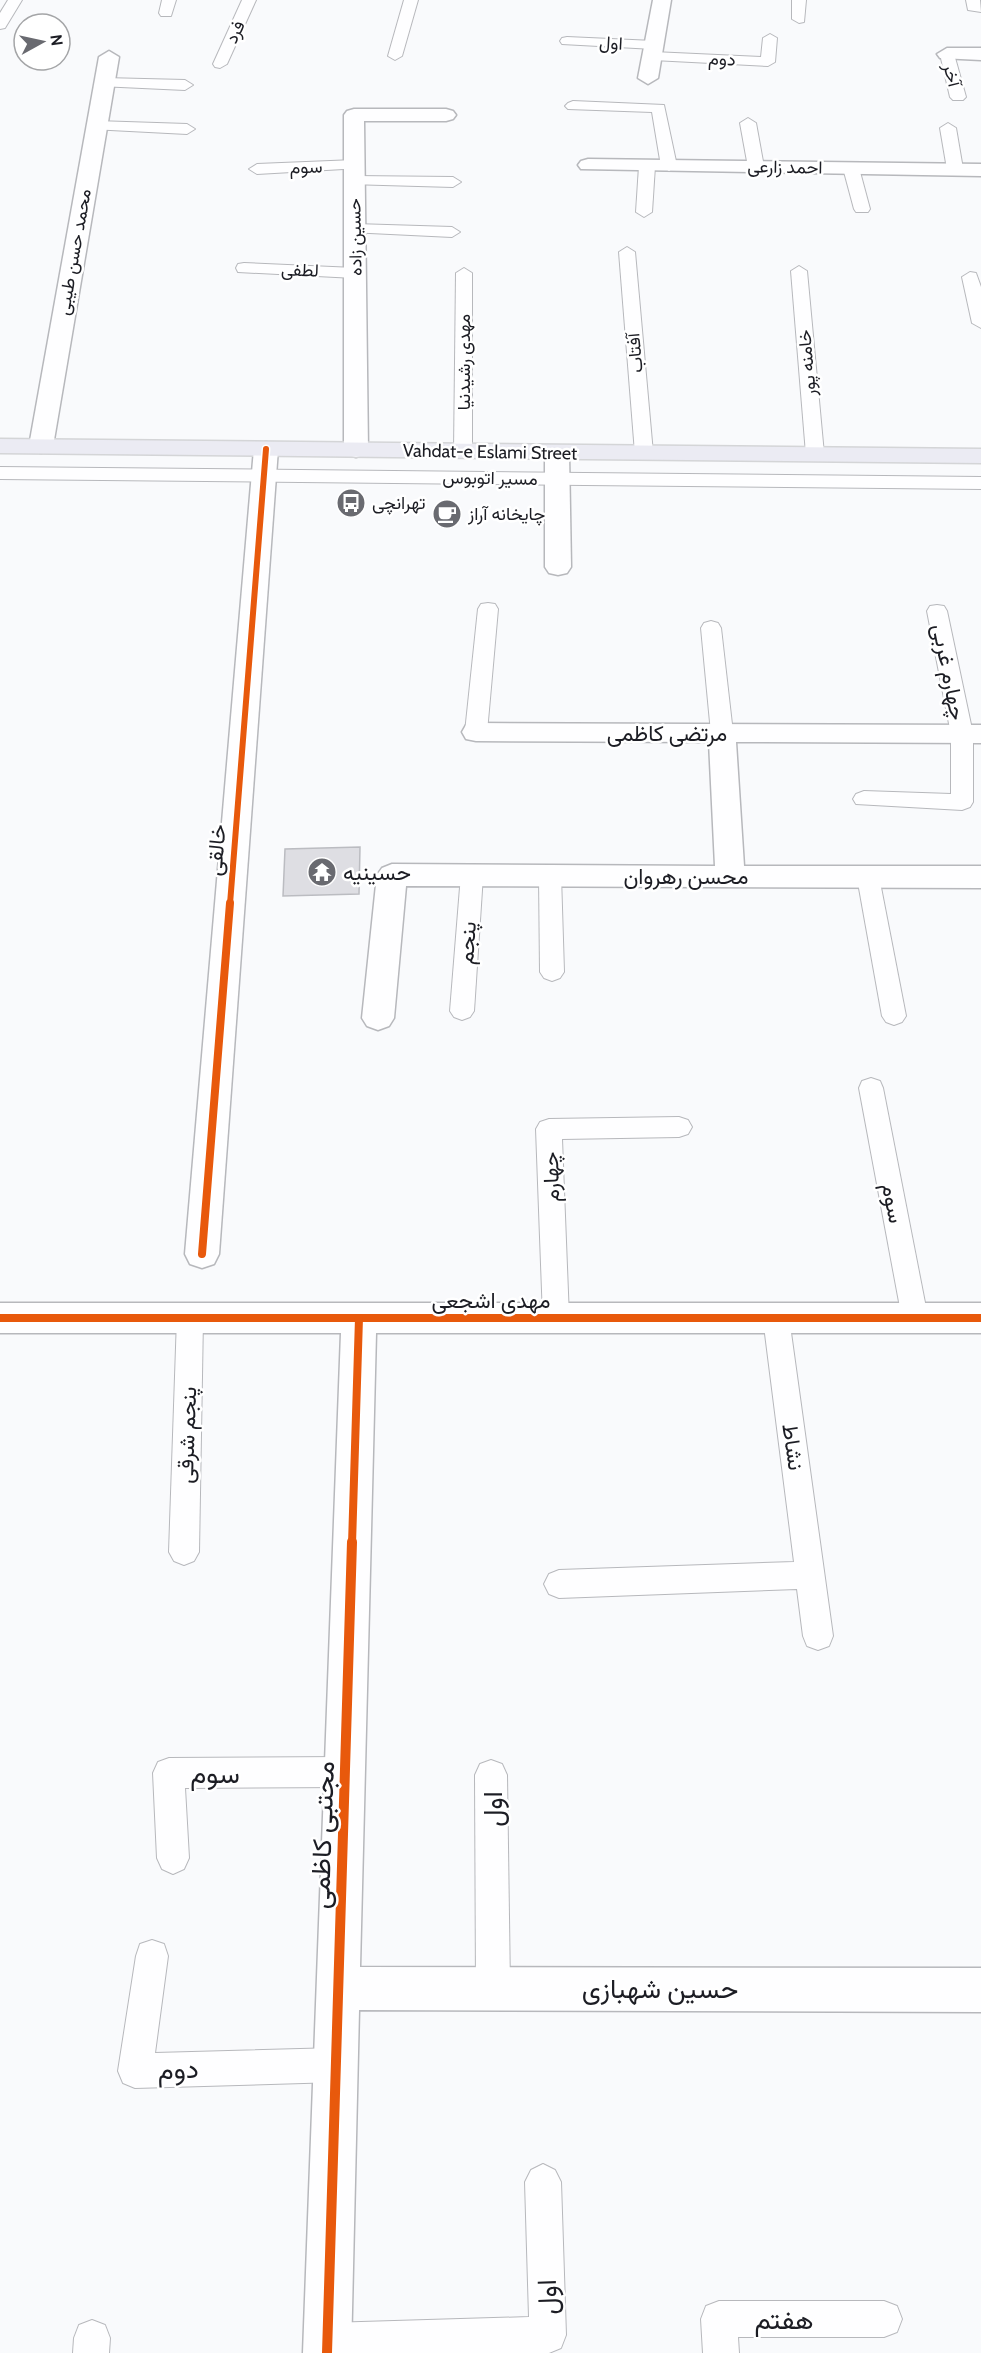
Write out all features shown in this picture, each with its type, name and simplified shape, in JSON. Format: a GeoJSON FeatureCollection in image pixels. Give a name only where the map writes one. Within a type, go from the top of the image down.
{"type":"FeatureCollection","features":[{"type":"Feature","properties":{"kind":"main road","name":"Vahdat-e Eslami Street"},"geometry":{"type":"LineString","coordinates":[[0,446],[40,446],[265,463],[356,450],[981,456]]}},
{"type":"Feature","properties":{"kind":"street"},"geometry":{"type":"LineString","coordinates":[[648,78],[662,0]]}},
{"type":"Feature","properties":{"kind":"street"},"geometry":{"type":"LineString","coordinates":[[947,54],[981,54]]}},
{"type":"Feature","properties":{"kind":"street","name":"محمد حسن طیبی"},"geometry":{"type":"LineString","coordinates":[[40,446],[108,57]]}},
{"type":"Feature","properties":{"kind":"street","name":"حسین زاده"},"geometry":{"type":"LineString","coordinates":[[356,450],[354,115],[446,115]]}},
{"type":"Feature","properties":{"kind":"street","name":"احمد زارعی"},"geometry":{"type":"LineString","coordinates":[[588,165],[981,170]]}},
{"type":"Feature","properties":{"kind":"street"},"geometry":{"type":"LineString","coordinates":[[557,453],[558,567]]}},
{"type":"Feature","properties":{"kind":"street","name":"خالقی"},"geometry":{"type":"LineString","coordinates":[[202,1254],[265,463]]}},
{"type":"Feature","properties":{"kind":"street","name":"مرتضی کاظمی"},"geometry":{"type":"LineString","coordinates":[[476,732],[971,734]]}},
{"type":"Feature","properties":{"kind":"street"},"geometry":{"type":"LineString","coordinates":[[722,733],[730,876]]}},
{"type":"Feature","properties":{"kind":"street","name":"محسن رهروان"},"geometry":{"type":"LineString","coordinates":[[378,1018],[392,875],[981,877]]}},
{"type":"Feature","properties":{"kind":"street","name":"مهدی اشجعی"},"geometry":{"type":"LineString","coordinates":[[0,1318],[981,1318]]}},
{"type":"Feature","properties":{"kind":"street","name":"مجتبی کاظمی"},"geometry":{"type":"LineString","coordinates":[[328,2347],[359,1318]]}},
{"type":"Feature","properties":{"kind":"street","name":"حسین شهبازی"},"geometry":{"type":"LineString","coordinates":[[339,1988],[981,1990]]}},
{"type":"Feature","properties":{"kind":"lane"},"geometry":{"type":"LineString","coordinates":[[0,26],[15,0]]}},
{"type":"Feature","properties":{"kind":"lane","name":"فرد"},"geometry":{"type":"LineString","coordinates":[[220,64],[249,0]]}},
{"type":"Feature","properties":{"kind":"lane"},"geometry":{"type":"LineString","coordinates":[[395,56],[411,0]]}},
{"type":"Feature","properties":{"kind":"lane"},"geometry":{"type":"LineString","coordinates":[[799,0],[799,19]]}},
{"type":"Feature","properties":{"kind":"lane"},"geometry":{"type":"LineString","coordinates":[[973,0],[973,7],[981,8]]}},
{"type":"Feature","properties":{"kind":"lane","name":"دوم"},"geometry":{"type":"LineString","coordinates":[[654,50],[768,62],[770,38]]}},
{"type":"Feature","properties":{"kind":"lane","name":"اول"},"geometry":{"type":"LineString","coordinates":[[567,41],[654,50]]}},
{"type":"Feature","properties":{"kind":"lane","name":"آخر"},"geometry":{"type":"LineString","coordinates":[[947,54],[958,97]]}},
{"type":"Feature","properties":{"kind":"lane"},"geometry":{"type":"LineString","coordinates":[[104,83],[185,85]]}},
{"type":"Feature","properties":{"kind":"lane"},"geometry":{"type":"LineString","coordinates":[[573,106],[659,108],[669,166]]}},
{"type":"Feature","properties":{"kind":"lane"},"geometry":{"type":"LineString","coordinates":[[748,123],[756,167]]}},
{"type":"Feature","properties":{"kind":"lane"},"geometry":{"type":"LineString","coordinates":[[96,126],[186,129]]}},
{"type":"Feature","properties":{"kind":"lane"},"geometry":{"type":"LineString","coordinates":[[948,128],[955,169]]}},
{"type":"Feature","properties":{"kind":"lane"},"geometry":{"type":"LineString","coordinates":[[644,213],[647,166]]}},
{"type":"Feature","properties":{"kind":"lane"},"geometry":{"type":"LineString","coordinates":[[851,168],[862,209]]}},
{"type":"Feature","properties":{"kind":"lane","name":"سوم"},"geometry":{"type":"LineString","coordinates":[[257,169],[355,173],[453,182]]}},
{"type":"Feature","properties":{"kind":"lane"},"geometry":{"type":"LineString","coordinates":[[355,229],[452,232]]}},
{"type":"Feature","properties":{"kind":"lane","name":"آفتاب"},"geometry":{"type":"LineString","coordinates":[[627,252],[644,453]]}},
{"type":"Feature","properties":{"kind":"lane","name":"لطفی"},"geometry":{"type":"LineString","coordinates":[[244,268],[355,273]]}},
{"type":"Feature","properties":{"kind":"lane","name":"خامنه پور"},"geometry":{"type":"LineString","coordinates":[[799,271],[815,454]]}},
{"type":"Feature","properties":{"kind":"lane","name":"مهدی رشیدنیا"},"geometry":{"type":"LineString","coordinates":[[463,451],[464,273]]}},
{"type":"Feature","properties":{"kind":"lane"},"geometry":{"type":"LineString","coordinates":[[970,277],[981,324]]}},
{"type":"Feature","properties":{"kind":"lane","name":"مسیر اتوبوس"},"geometry":{"type":"LineString","coordinates":[[0,473],[265,463],[556,479],[981,483]]}},
{"type":"Feature","properties":{"kind":"lane","name":"مرتضی کاظمی"},"geometry":{"type":"LineString","coordinates":[[476,732],[488,609]]}},
{"type":"Feature","properties":{"kind":"lane","name":"چهارم غربی"},"geometry":{"type":"LineString","coordinates":[[864,799],[962,802],[971,734],[937,611]]}},
{"type":"Feature","properties":{"kind":"lane"},"geometry":{"type":"LineString","coordinates":[[711,628],[722,733]]}},
{"type":"Feature","properties":{"kind":"lane","name":"پنجم"},"geometry":{"type":"LineString","coordinates":[[462,1011],[471,875]]}},
{"type":"Feature","properties":{"kind":"lane"},"geometry":{"type":"LineString","coordinates":[[550,876],[552,972]]}},
{"type":"Feature","properties":{"kind":"lane"},"geometry":{"type":"LineString","coordinates":[[868,877],[894,1016]]}},
{"type":"Feature","properties":{"kind":"lane","name":"سوم"},"geometry":{"type":"LineString","coordinates":[[871,1088],[915,1318]]}},
{"type":"Feature","properties":{"kind":"lane","name":"چهارم"},"geometry":{"type":"LineString","coordinates":[[556,1318],[549,1130],[680,1127]]}},
{"type":"Feature","properties":{"kind":"lane","name":"پنجم شرقی"},"geometry":{"type":"LineString","coordinates":[[184,1552],[190,1318]]}},
{"type":"Feature","properties":{"kind":"lane","name":"نشاط"},"geometry":{"type":"LineString","coordinates":[[776,1318],[818,1636]]}},
{"type":"Feature","properties":{"kind":"lane"},"geometry":{"type":"LineString","coordinates":[[559,1584],[810,1575]]}},
{"type":"Feature","properties":{"kind":"lane","name":"سوم"},"geometry":{"type":"LineString","coordinates":[[173,1858],[169,1773],[345,1772]]}},
{"type":"Feature","properties":{"kind":"lane","name":"اول"},"geometry":{"type":"LineString","coordinates":[[491,1775],[493,1988]]}},
{"type":"Feature","properties":{"kind":"lane","name":"دوم"},"geometry":{"type":"LineString","coordinates":[[152,1956],[135,2071],[337,2065]]}},
{"type":"Feature","properties":{"kind":"lane","name":"اول"},"geometry":{"type":"LineString","coordinates":[[328,2347],[548,2335],[543,2182]]}},
{"type":"Feature","properties":{"kind":"lane","name":"هفتم"},"geometry":{"type":"LineString","coordinates":[[721,2353],[719,2319],[884,2319]]}},
{"type":"Feature","properties":{"kind":"building","name":"حسینیه"},"geometry":{"type":"Polygon","coordinates":[[[360,847],[359,894],[283,896],[285,849],[360,847]]]}},
{"type":"Feature","properties":{"kind":"cycle path"},"geometry":{"type":"LineString","coordinates":[[202,1254],[266,449]]}},
{"type":"Feature","properties":{"kind":"cycle path"},"geometry":{"type":"LineString","coordinates":[[0,1318],[981,1318]]}},
{"type":"Feature","properties":{"kind":"cycle path"},"geometry":{"type":"LineString","coordinates":[[327,2353],[359,1318]]}},
{"type":"Feature","properties":{"kind":"place","name":"تهرانچی"},"geometry":{"type":"Point","coordinates":[351,503]}},
{"type":"Feature","properties":{"kind":"place","name":"چایخانه آراز"},"geometry":{"type":"Point","coordinates":[447,514]}},
{"type":"Feature","properties":{"kind":"place","name":"حسینیه"},"geometry":{"type":"Point","coordinates":[322,872]}}]}
